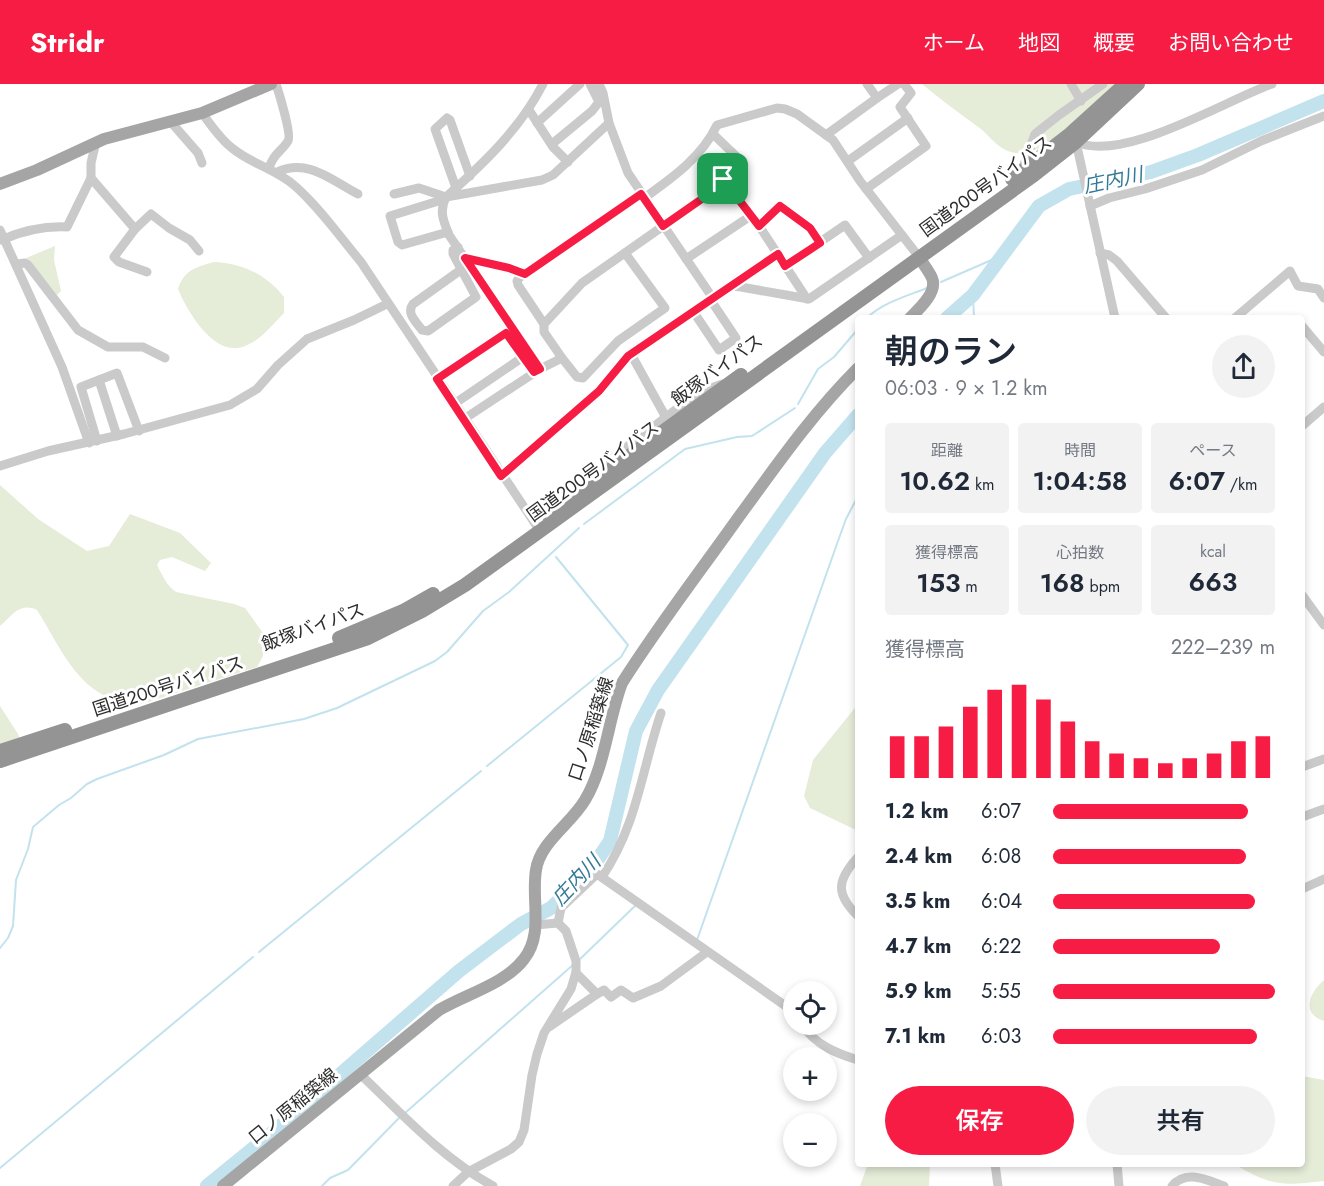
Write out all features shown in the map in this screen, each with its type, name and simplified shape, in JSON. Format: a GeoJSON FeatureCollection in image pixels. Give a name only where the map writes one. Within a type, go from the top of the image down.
{"type":"FeatureCollection","features":[{"type":"Feature","properties":{"kind":"highway","name":"飯塚バイパス"},"geometry":{"type":"LineString","coordinates":[[0,751],[331,642],[423,600],[537,528],[668,422],[732,381],[916,254],[1021,172],[1073,138],[1125,84]]}},
{"type":"Feature","properties":{"kind":"highway","name":"国道200号バイパス"},"geometry":{"type":"LineString","coordinates":[[0,761],[368,638],[422,612],[465,585],[537,528],[916,254],[1073,138],[1138,84]]}},
{"type":"Feature","properties":{"kind":"main road"},"geometry":{"type":"LineString","coordinates":[[0,184],[37,170],[96,142],[202,113],[271,84]]}},
{"type":"Feature","properties":{"kind":"main road"},"geometry":{"type":"LineString","coordinates":[[913,315],[921,308],[934,285],[933,279],[916,254]]}},
{"type":"Feature","properties":{"kind":"main road","name":"口ノ原稲築線"},"geometry":{"type":"LineString","coordinates":[[223,1186],[439,1010],[509,974],[525,958],[531,948],[535,925],[536,870],[542,853],[585,800],[598,769],[615,700],[622,683],[800,433],[855,371]]}},
{"type":"Feature","properties":{"kind":"street"},"geometry":{"type":"LineString","coordinates":[[273,171],[271,161],[289,140],[290,133],[276,84]]}},
{"type":"Feature","properties":{"kind":"street"},"geometry":{"type":"LineString","coordinates":[[537,370],[448,232],[441,210],[446,198],[494,154],[506,136],[529,110],[543,84]]}},
{"type":"Feature","properties":{"kind":"street"},"geometry":{"type":"LineString","coordinates":[[537,123],[580,84]]}},
{"type":"Feature","properties":{"kind":"street"},"geometry":{"type":"LineString","coordinates":[[552,144],[592,111],[599,102],[590,84]]}},
{"type":"Feature","properties":{"kind":"street"},"geometry":{"type":"LineString","coordinates":[[599,84],[609,123],[628,173],[736,338],[719,350],[693,311]]}},
{"type":"Feature","properties":{"kind":"street"},"geometry":{"type":"LineString","coordinates":[[867,84],[877,98]]}},
{"type":"Feature","properties":{"kind":"street"},"geometry":{"type":"LineString","coordinates":[[826,135],[898,84]]}},
{"type":"Feature","properties":{"kind":"street"},"geometry":{"type":"LineString","coordinates":[[866,189],[926,146],[900,107],[911,93],[904,84]]}},
{"type":"Feature","properties":{"kind":"street"},"geometry":{"type":"LineString","coordinates":[[1071,84],[1081,101]]}},
{"type":"Feature","properties":{"kind":"street"},"geometry":{"type":"LineString","coordinates":[[1021,172],[1035,134],[1103,84]]}},
{"type":"Feature","properties":{"kind":"street"},"geometry":{"type":"LineString","coordinates":[[1073,138],[1088,147],[1121,143],[1158,134],[1272,84]]}},
{"type":"Feature","properties":{"kind":"street"},"geometry":{"type":"LineString","coordinates":[[625,253],[665,308],[618,341],[584,378],[577,377],[544,332],[544,324],[517,281],[677,175],[715,130],[777,108],[797,114],[832,140],[916,254]]}},
{"type":"Feature","properties":{"kind":"street"},"geometry":{"type":"LineString","coordinates":[[529,110],[552,144],[568,162]]}},
{"type":"Feature","properties":{"kind":"street"},"geometry":{"type":"LineString","coordinates":[[202,113],[232,148],[296,186],[361,262],[537,528]]}},
{"type":"Feature","properties":{"kind":"street"},"geometry":{"type":"LineString","coordinates":[[1089,204],[1202,170],[1261,141],[1324,116]]}},
{"type":"Feature","properties":{"kind":"street"},"geometry":{"type":"LineString","coordinates":[[456,188],[435,129],[447,118],[450,120],[471,176]]}},
{"type":"Feature","properties":{"kind":"street"},"geometry":{"type":"LineString","coordinates":[[848,161],[908,118]]}},
{"type":"Feature","properties":{"kind":"street"},"geometry":{"type":"LineString","coordinates":[[170,121],[198,153],[202,163]]}},
{"type":"Feature","properties":{"kind":"street"},"geometry":{"type":"LineString","coordinates":[[448,232],[402,245],[398,242],[390,216],[446,198],[542,180],[553,175],[609,123]]}},
{"type":"Feature","properties":{"kind":"street"},"geometry":{"type":"LineString","coordinates":[[544,324],[582,283],[706,196],[723,179],[739,159],[715,130]]}},
{"type":"Feature","properties":{"kind":"street"},"geometry":{"type":"LineString","coordinates":[[1073,138],[1114,315]]}},
{"type":"Feature","properties":{"kind":"street"},"geometry":{"type":"LineString","coordinates":[[93,442],[62,367],[2,236],[57,225],[67,227],[91,178],[91,163],[96,142]]}},
{"type":"Feature","properties":{"kind":"street"},"geometry":{"type":"LineString","coordinates":[[273,171],[302,166],[358,194]]}},
{"type":"Feature","properties":{"kind":"street"},"geometry":{"type":"LineString","coordinates":[[91,178],[135,229]]}},
{"type":"Feature","properties":{"kind":"street"},"geometry":{"type":"LineString","coordinates":[[723,179],[752,215],[807,298]]}},
{"type":"Feature","properties":{"kind":"street"},"geometry":{"type":"LineString","coordinates":[[394,194],[419,188],[446,198]]}},
{"type":"Feature","properties":{"kind":"street"},"geometry":{"type":"LineString","coordinates":[[759,226],[780,206],[810,228],[820,243]]}},
{"type":"Feature","properties":{"kind":"street"},"geometry":{"type":"LineString","coordinates":[[147,272],[119,262],[114,256],[150,214],[190,240],[199,251]]}},
{"type":"Feature","properties":{"kind":"street"},"geometry":{"type":"LineString","coordinates":[[686,259],[752,215]]}},
{"type":"Feature","properties":{"kind":"street"},"geometry":{"type":"LineString","coordinates":[[785,266],[845,225],[869,258]]}},
{"type":"Feature","properties":{"kind":"street"},"geometry":{"type":"LineString","coordinates":[[732,286],[807,298],[814,297],[902,235]]}},
{"type":"Feature","properties":{"kind":"street"},"geometry":{"type":"LineString","coordinates":[[458,247],[453,250],[453,254],[476,297],[428,332],[422,330],[410,313],[410,308],[462,269]]}},
{"type":"Feature","properties":{"kind":"street"},"geometry":{"type":"LineString","coordinates":[[1100,253],[1109,255],[1117,261],[1163,315]]}},
{"type":"Feature","properties":{"kind":"street"},"geometry":{"type":"LineString","coordinates":[[501,476],[599,391],[631,354],[778,254]]}},
{"type":"Feature","properties":{"kind":"street"},"geometry":{"type":"LineString","coordinates":[[465,258],[525,274]]}},
{"type":"Feature","properties":{"kind":"street"},"geometry":{"type":"LineString","coordinates":[[16,264],[28,265],[78,330],[108,347],[143,347],[165,358]]}},
{"type":"Feature","properties":{"kind":"street"},"geometry":{"type":"LineString","coordinates":[[1239,315],[1290,271],[1298,286],[1321,287],[1324,298]]}},
{"type":"Feature","properties":{"kind":"street"},"geometry":{"type":"LineString","coordinates":[[0,466],[48,451],[139,431],[230,405],[257,389],[278,365],[307,339],[387,304]]}},
{"type":"Feature","properties":{"kind":"street"},"geometry":{"type":"LineString","coordinates":[[1305,330],[1324,352]]}},
{"type":"Feature","properties":{"kind":"street"},"geometry":{"type":"LineString","coordinates":[[437,379],[502,333],[508,335],[523,357],[537,370]]}},
{"type":"Feature","properties":{"kind":"street"},"geometry":{"type":"LineString","coordinates":[[631,354],[668,422]]}},
{"type":"Feature","properties":{"kind":"street"},"geometry":{"type":"LineString","coordinates":[[454,404],[523,357]]}},
{"type":"Feature","properties":{"kind":"street"},"geometry":{"type":"LineString","coordinates":[[464,420],[537,370],[562,358]]}},
{"type":"Feature","properties":{"kind":"street"},"geometry":{"type":"LineString","coordinates":[[93,442],[81,387],[117,373],[139,431]]}},
{"type":"Feature","properties":{"kind":"street"},"geometry":{"type":"LineString","coordinates":[[99,380],[117,436]]}},
{"type":"Feature","properties":{"kind":"street"},"geometry":{"type":"LineString","coordinates":[[1305,423],[1324,407]]}},
{"type":"Feature","properties":{"kind":"street"},"geometry":{"type":"LineString","coordinates":[[1305,599],[1324,625]]}},
{"type":"Feature","properties":{"kind":"street"},"geometry":{"type":"LineString","coordinates":[[602,877],[623,842],[634,812],[661,712]]}},
{"type":"Feature","properties":{"kind":"street"},"geometry":{"type":"LineString","coordinates":[[1305,766],[1324,759]]}},
{"type":"Feature","properties":{"kind":"street"},"geometry":{"type":"LineString","coordinates":[[1305,816],[1324,809]]}},
{"type":"Feature","properties":{"kind":"street"},"geometry":{"type":"LineString","coordinates":[[855,860],[846,870],[842,880],[842,893],[847,905],[855,913]]}},
{"type":"Feature","properties":{"kind":"street"},"geometry":{"type":"LineString","coordinates":[[558,923],[561,908],[597,874],[783,1004]]}},
{"type":"Feature","properties":{"kind":"street"},"geometry":{"type":"LineString","coordinates":[[1305,888],[1324,879]]}},
{"type":"Feature","properties":{"kind":"street"},"geometry":{"type":"LineString","coordinates":[[453,1186],[468,1172],[511,1149],[519,1142],[524,1130],[537,1054],[548,1028],[571,989],[577,966],[566,931],[558,923],[535,925]]}},
{"type":"Feature","properties":{"kind":"street"},"geometry":{"type":"LineString","coordinates":[[548,1028],[604,990],[611,997],[621,990],[633,998],[661,986],[707,952]]}},
{"type":"Feature","properties":{"kind":"street"},"geometry":{"type":"LineString","coordinates":[[576,973],[597,994]]}},
{"type":"Feature","properties":{"kind":"street"},"geometry":{"type":"LineString","coordinates":[[809,1035],[827,1049],[855,1059]]}},
{"type":"Feature","properties":{"kind":"street"},"geometry":{"type":"LineString","coordinates":[[360,1074],[433,1144],[468,1172],[493,1186]]}},
{"type":"Feature","properties":{"kind":"street"},"geometry":{"type":"LineString","coordinates":[[995,1167],[998,1186]]}},
{"type":"Feature","properties":{"kind":"street"},"geometry":{"type":"LineString","coordinates":[[1118,1167],[1119,1186]]}},
{"type":"Feature","properties":{"kind":"street"},"geometry":{"type":"LineString","coordinates":[[1196,1167],[1196,1175]]}},
{"type":"Feature","properties":{"kind":"street"},"geometry":{"type":"LineString","coordinates":[[1172,1186],[1176,1181],[1196,1175],[1224,1186]]}},
{"type":"Feature","properties":{"kind":"green space"},"geometry":{"type":"Polygon","coordinates":[[[922,84],[1114,84],[1098,102],[1053,140],[1037,149],[1020,153],[1011,152],[999,146],[981,129],[922,84]]]}},
{"type":"Feature","properties":{"kind":"green space"},"geometry":{"type":"Polygon","coordinates":[[[55,246],[54,260],[61,291],[56,296],[26,258],[55,246]]]}},
{"type":"Feature","properties":{"kind":"green space"},"geometry":{"type":"Polygon","coordinates":[[[214,262],[234,265],[253,272],[270,282],[284,297],[284,313],[261,336],[245,346],[234,348],[223,346],[213,339],[195,320],[178,289],[187,273],[214,262]]]}},
{"type":"Feature","properties":{"kind":"green space"},"geometry":{"type":"Polygon","coordinates":[[[0,485],[38,519],[87,551],[109,546],[130,514],[180,533],[211,563],[205,571],[172,557],[160,560],[157,565],[163,576],[176,592],[245,608],[263,633],[263,656],[257,667],[132,707],[98,692],[79,675],[63,654],[37,610],[21,609],[0,626],[0,485]]]}},
{"type":"Feature","properties":{"kind":"green space"},"geometry":{"type":"Polygon","coordinates":[[[0,706],[18,734],[22,745],[0,752],[0,706]]]}},
{"type":"Feature","properties":{"kind":"green space"},"geometry":{"type":"Polygon","coordinates":[[[855,708],[855,830],[810,808],[804,796],[813,760],[855,708]]]}},
{"type":"Feature","properties":{"kind":"green space"},"geometry":{"type":"Polygon","coordinates":[[[1324,980],[1324,1021],[1312,1013],[1310,1002],[1315,990],[1324,980]]]}},
{"type":"Feature","properties":{"kind":"green space"},"geometry":{"type":"Polygon","coordinates":[[[1305,1077],[1324,1080],[1324,1181],[1286,1184],[1258,1177],[1240,1167],[1305,1167],[1305,1077]]]}},
{"type":"Feature","properties":{"kind":"green space"},"geometry":{"type":"Polygon","coordinates":[[[867,1167],[930,1167],[929,1186],[860,1186],[867,1167]]]}},
{"type":"Feature","properties":{"kind":"waterway","name":"庄内川"},"geometry":{"type":"LineString","coordinates":[[950,315],[973,295],[1039,206],[1069,189],[1151,172],[1198,155],[1324,101]]}},
{"type":"Feature","properties":{"kind":"waterway"},"geometry":{"type":"LineString","coordinates":[[941,282],[1003,255]]}},
{"type":"Feature","properties":{"kind":"waterway"},"geometry":{"type":"LineString","coordinates":[[871,315],[887,304],[927,288]]}},
{"type":"Feature","properties":{"kind":"waterway"},"geometry":{"type":"LineString","coordinates":[[973,295],[974,315]]}},
{"type":"Feature","properties":{"kind":"waterway"},"geometry":{"type":"LineString","coordinates":[[798,404],[818,369],[834,357],[855,332]]}},
{"type":"Feature","properties":{"kind":"waterway"},"geometry":{"type":"LineString","coordinates":[[584,524],[685,449],[737,437],[752,436],[795,408]]}},
{"type":"Feature","properties":{"kind":"waterway","name":"庄内川"},"geometry":{"type":"LineString","coordinates":[[207,1186],[283,1124],[459,971],[521,924],[551,908],[592,868],[610,841],[636,731],[658,690],[825,453],[855,418]]}},
{"type":"Feature","properties":{"kind":"waterway"},"geometry":{"type":"LineString","coordinates":[[697,940],[838,541],[855,502]]}},
{"type":"Feature","properties":{"kind":"waterway"},"geometry":{"type":"LineString","coordinates":[[0,948],[8,938],[13,926],[16,880],[28,849],[33,827],[87,784],[164,755],[198,739],[304,719],[337,708],[435,661],[447,652],[483,611],[509,592],[579,528]]}},
{"type":"Feature","properties":{"kind":"waterway"},"geometry":{"type":"LineString","coordinates":[[487,766],[621,657],[628,645],[556,557]]}},
{"type":"Feature","properties":{"kind":"waterway"},"geometry":{"type":"LineString","coordinates":[[259,952],[481,771]]}},
{"type":"Feature","properties":{"kind":"waterway"},"geometry":{"type":"LineString","coordinates":[[578,961],[637,904]]}},
{"type":"Feature","properties":{"kind":"waterway"},"geometry":{"type":"LineString","coordinates":[[0,1168],[253,957]]}},
{"type":"Feature","properties":{"kind":"waterway"},"geometry":{"type":"LineString","coordinates":[[405,1113],[574,964]]}},
{"type":"Feature","properties":{"kind":"waterway"},"geometry":{"type":"LineString","coordinates":[[322,1186],[330,1178],[348,1170],[400,1117]]}},
{"type":"Feature","properties":{"kind":"route"},"geometry":{"type":"LineString","coordinates":[[723,179],[759,226],[780,206],[810,228],[820,243],[785,266],[778,254],[628,356],[599,391],[501,476],[437,379],[502,333],[508,335],[534,372],[540,369],[465,258],[525,274],[641,194],[663,226],[706,196],[723,179]]}}]}
